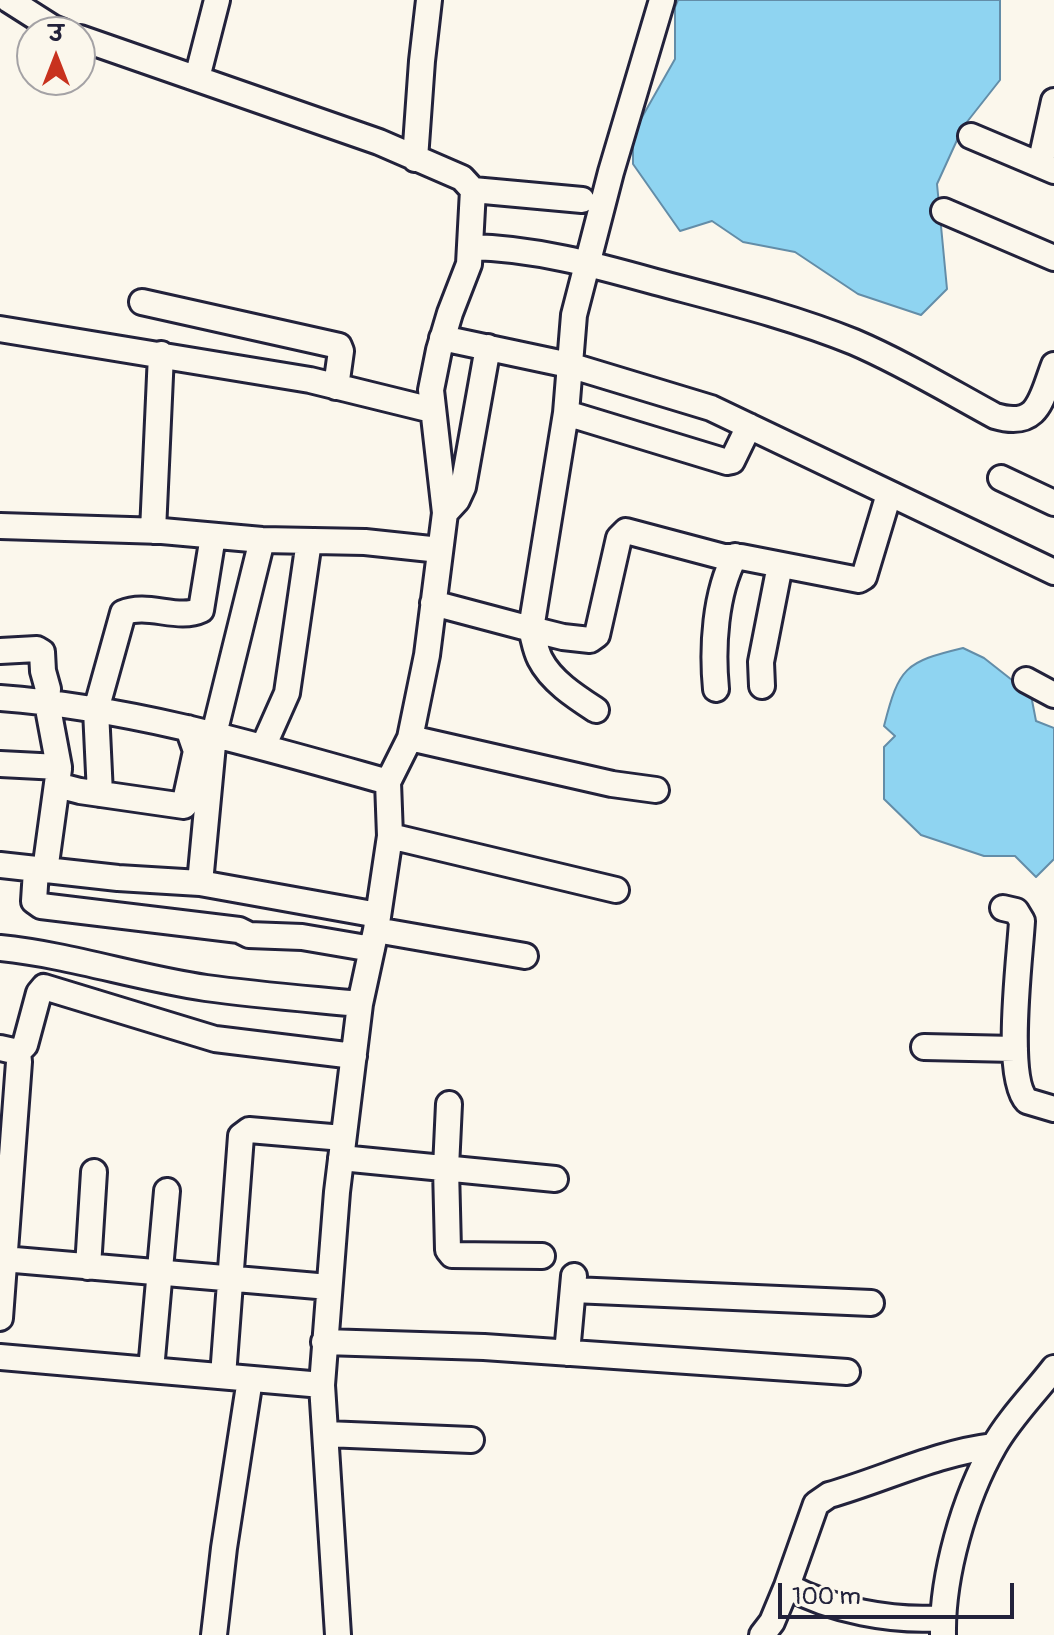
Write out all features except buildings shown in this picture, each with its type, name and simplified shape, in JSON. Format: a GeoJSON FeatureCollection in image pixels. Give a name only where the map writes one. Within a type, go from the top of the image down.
{"type":"FeatureCollection","features":[{"type":"Feature","properties":{"kind":"street"},"geometry":{"type":"LineString","coordinates":[[9,0],[34,16]]}},
{"type":"Feature","properties":{"kind":"street"},"geometry":{"type":"LineString","coordinates":[[197,78],[217,0]]}},
{"type":"Feature","properties":{"kind":"street"},"geometry":{"type":"LineString","coordinates":[[415,159],[429,0]]}},
{"type":"Feature","properties":{"kind":"street"},"geometry":{"type":"LineString","coordinates":[[596,710],[547,670],[535,647],[531,629],[566,413],[574,315],[662,0]]}},
{"type":"Feature","properties":{"kind":"street"},"geometry":{"type":"LineString","coordinates":[[96,43],[379,142],[462,178],[473,190],[582,200]]}},
{"type":"Feature","properties":{"kind":"street"},"geometry":{"type":"LineString","coordinates":[[971,136],[1047,168],[1054,101]]}},
{"type":"Feature","properties":{"kind":"street"},"geometry":{"type":"LineString","coordinates":[[338,1635],[322,1385],[329,1287],[360,1004],[376,931],[390,836],[388,782],[410,738],[427,655],[445,513],[431,390],[442,338],[469,264],[473,190]]}},
{"type":"Feature","properties":{"kind":"street"},"geometry":{"type":"LineString","coordinates":[[944,211],[1054,258]]}},
{"type":"Feature","properties":{"kind":"street"},"geometry":{"type":"LineString","coordinates":[[470,247],[530,252],[588,263],[797,321],[868,349],[995,416],[1010,420],[1025,420],[1034,414],[1051,380]]}},
{"type":"Feature","properties":{"kind":"street"},"geometry":{"type":"LineString","coordinates":[[142,302],[339,346],[336,387]]}},
{"type":"Feature","properties":{"kind":"street"},"geometry":{"type":"LineString","coordinates":[[0,329],[104,348],[161,354],[336,387],[432,410]]}},
{"type":"Feature","properties":{"kind":"street"},"geometry":{"type":"LineString","coordinates":[[442,338],[569,365],[711,408],[1054,572]]}},
{"type":"Feature","properties":{"kind":"street"},"geometry":{"type":"LineString","coordinates":[[445,513],[457,500],[463,487],[488,347]]}},
{"type":"Feature","properties":{"kind":"street"},"geometry":{"type":"LineString","coordinates":[[153,531],[161,354]]}},
{"type":"Feature","properties":{"kind":"street"},"geometry":{"type":"LineString","coordinates":[[566,413],[727,462],[732,461],[749,426]]}},
{"type":"Feature","properties":{"kind":"street"},"geometry":{"type":"LineString","coordinates":[[1001,478],[1054,503]]}},
{"type":"Feature","properties":{"kind":"street"},"geometry":{"type":"LineString","coordinates":[[433,603],[531,629],[590,640],[597,635],[619,538],[626,531],[724,557],[735,556],[856,581],[864,577],[889,494]]}},
{"type":"Feature","properties":{"kind":"street"},"geometry":{"type":"LineString","coordinates":[[0,526],[153,531],[262,540],[365,542],[440,550]]}},
{"type":"Feature","properties":{"kind":"street"},"geometry":{"type":"LineString","coordinates":[[100,794],[96,710],[123,613],[137,609],[184,613],[201,610],[213,536]]}},
{"type":"Feature","properties":{"kind":"street"},"geometry":{"type":"LineString","coordinates":[[200,883],[214,734],[262,540]]}},
{"type":"Feature","properties":{"kind":"street"},"geometry":{"type":"LineString","coordinates":[[263,747],[287,693],[309,541]]}},
{"type":"Feature","properties":{"kind":"street"},"geometry":{"type":"LineString","coordinates":[[716,689],[715,636],[728,568],[735,556]]}},
{"type":"Feature","properties":{"kind":"street"},"geometry":{"type":"LineString","coordinates":[[762,686],[761,662],[780,565]]}},
{"type":"Feature","properties":{"kind":"street"},"geometry":{"type":"LineString","coordinates":[[0,651],[37,649],[42,652],[48,689],[47,703],[58,776],[34,901],[41,906],[239,930],[249,935],[302,937],[376,931]]}},
{"type":"Feature","properties":{"kind":"street"},"geometry":{"type":"LineString","coordinates":[[1026,680],[1054,695]]}},
{"type":"Feature","properties":{"kind":"street"},"geometry":{"type":"LineString","coordinates":[[0,698],[96,710],[188,728],[388,782]]}},
{"type":"Feature","properties":{"kind":"street"},"geometry":{"type":"LineString","coordinates":[[0,764],[58,776],[100,794],[184,806],[196,751],[188,728]]}},
{"type":"Feature","properties":{"kind":"street"},"geometry":{"type":"LineString","coordinates":[[410,738],[612,784],[656,790]]}},
{"type":"Feature","properties":{"kind":"street"},"geometry":{"type":"LineString","coordinates":[[390,836],[616,890]]}},
{"type":"Feature","properties":{"kind":"street"},"geometry":{"type":"LineString","coordinates":[[0,865],[200,883],[376,931],[525,956]]}},
{"type":"Feature","properties":{"kind":"street"},"geometry":{"type":"LineString","coordinates":[[1003,908],[1016,911],[1022,921],[1015,1049],[1017,1085],[1027,1101],[1054,1109]]}},
{"type":"Feature","properties":{"kind":"street"},"geometry":{"type":"LineString","coordinates":[[0,948],[40,952],[206,988],[360,1004]]}},
{"type":"Feature","properties":{"kind":"street"},"geometry":{"type":"LineString","coordinates":[[0,1318],[9,1050],[25,1045],[39,993],[44,987],[215,1039],[354,1056]]}},
{"type":"Feature","properties":{"kind":"street"},"geometry":{"type":"LineString","coordinates":[[924,1047],[1015,1049]]}},
{"type":"Feature","properties":{"kind":"street"},"geometry":{"type":"LineString","coordinates":[[449,1104],[446,1168],[448,1250],[452,1255],[542,1256]]}},
{"type":"Feature","properties":{"kind":"street"},"geometry":{"type":"LineString","coordinates":[[223,1376],[241,1136],[249,1130],[446,1168],[555,1179]]}},
{"type":"Feature","properties":{"kind":"street"},"geometry":{"type":"LineString","coordinates":[[88,1267],[94,1172]]}},
{"type":"Feature","properties":{"kind":"street"},"geometry":{"type":"LineString","coordinates":[[151,1370],[167,1191]]}},
{"type":"Feature","properties":{"kind":"street"},"geometry":{"type":"LineString","coordinates":[[2,1255],[88,1267],[329,1287]]}},
{"type":"Feature","properties":{"kind":"street"},"geometry":{"type":"LineString","coordinates":[[567,1353],[574,1282],[871,1303]]}},
{"type":"Feature","properties":{"kind":"street"},"geometry":{"type":"LineString","coordinates":[[324,1342],[567,1353],[847,1372]]}},
{"type":"Feature","properties":{"kind":"street"},"geometry":{"type":"LineString","coordinates":[[0,1357],[322,1385]]}},
{"type":"Feature","properties":{"kind":"street"},"geometry":{"type":"LineString","coordinates":[[787,1586],[805,1596],[867,1612],[943,1626],[952,1555],[972,1496],[994,1446],[1054,1368]]}},
{"type":"Feature","properties":{"kind":"street"},"geometry":{"type":"LineString","coordinates":[[214,1635],[250,1379]]}},
{"type":"Feature","properties":{"kind":"street"},"geometry":{"type":"LineString","coordinates":[[326,1434],[471,1440]]}},
{"type":"Feature","properties":{"kind":"street"},"geometry":{"type":"LineString","coordinates":[[762,1635],[772,1622],[787,1586],[816,1504],[829,1495],[961,1450],[994,1446]]}},
{"type":"Feature","properties":{"kind":"water"},"geometry":{"type":"Polygon","coordinates":[[[678,0],[1000,0],[1000,80],[963,127],[937,184],[947,289],[921,315],[858,294],[795,252],[743,242],[712,221],[680,231],[633,164],[633,133],[675,59],[675,7],[678,0]]]}},
{"type":"Feature","properties":{"kind":"water"},"geometry":{"type":"Polygon","coordinates":[[[963,648],[984,658],[1031,695],[1036,721],[1054,728],[1054,859],[1036,877],[1015,856],[984,856],[921,835],[884,799],[884,747],[895,736],[884,726],[900,679],[916,663],[963,648]]]}}]}
